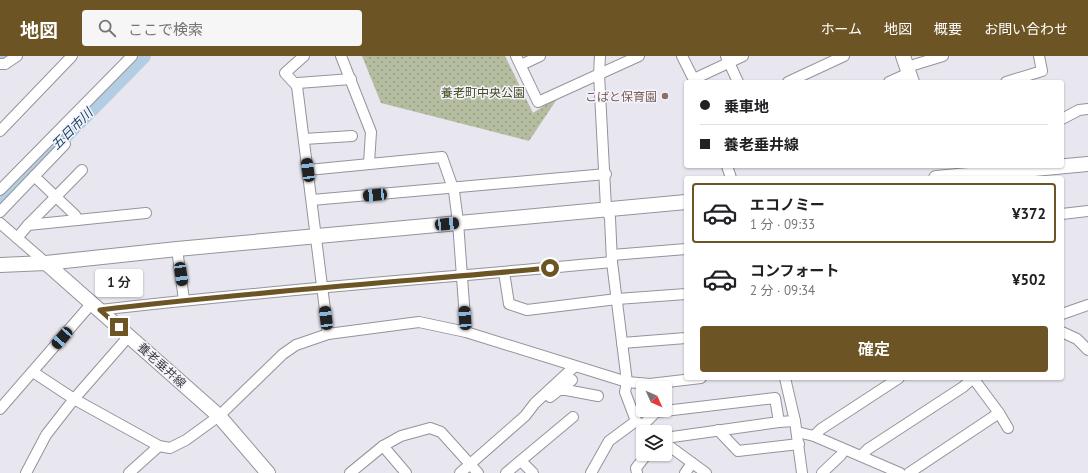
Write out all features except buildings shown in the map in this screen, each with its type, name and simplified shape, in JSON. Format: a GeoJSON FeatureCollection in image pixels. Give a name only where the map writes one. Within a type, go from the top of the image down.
{"type":"FeatureCollection","features":[{"type":"Feature","properties":{"kind":"street"},"geometry":{"type":"LineString","coordinates":[[0,64],[5,64],[17,56]]}},
{"type":"Feature","properties":{"kind":"street"},"geometry":{"type":"LineString","coordinates":[[0,131],[72,56]]}},
{"type":"Feature","properties":{"kind":"street"},"geometry":{"type":"LineString","coordinates":[[304,56],[285,73],[296,85],[317,236],[328,334]]}},
{"type":"Feature","properties":{"kind":"street"},"geometry":{"type":"LineString","coordinates":[[341,56],[371,132],[369,163]]}},
{"type":"Feature","properties":{"kind":"street"},"geometry":{"type":"LineString","coordinates":[[540,56],[518,61],[538,102],[639,56]]}},
{"type":"Feature","properties":{"kind":"street"},"geometry":{"type":"LineString","coordinates":[[600,56],[606,174],[606,208],[610,218],[612,259],[627,382],[625,392],[642,425]]}},
{"type":"Feature","properties":{"kind":"street"},"geometry":{"type":"LineString","coordinates":[[682,56],[694,80]]}},
{"type":"Feature","properties":{"kind":"street"},"geometry":{"type":"LineString","coordinates":[[696,80],[727,59],[743,56]]}},
{"type":"Feature","properties":{"kind":"street"},"geometry":{"type":"LineString","coordinates":[[792,80],[844,56]]}},
{"type":"Feature","properties":{"kind":"street"},"geometry":{"type":"LineString","coordinates":[[892,80],[908,69],[943,56]]}},
{"type":"Feature","properties":{"kind":"street"},"geometry":{"type":"LineString","coordinates":[[1013,80],[1042,71],[1039,56]]}},
{"type":"Feature","properties":{"kind":"street"},"geometry":{"type":"LineString","coordinates":[[0,190],[125,58]]}},
{"type":"Feature","properties":{"kind":"street"},"geometry":{"type":"LineString","coordinates":[[727,59],[737,80]]}},
{"type":"Feature","properties":{"kind":"street"},"geometry":{"type":"LineString","coordinates":[[296,85],[298,83],[351,79]]}},
{"type":"Feature","properties":{"kind":"street"},"geometry":{"type":"LineString","coordinates":[[1064,118],[1079,110],[1088,109]]}},
{"type":"Feature","properties":{"kind":"street"},"geometry":{"type":"LineString","coordinates":[[304,138],[352,136]]}},
{"type":"Feature","properties":{"kind":"street"},"geometry":{"type":"LineString","coordinates":[[0,212],[65,144]]}},
{"type":"Feature","properties":{"kind":"street"},"geometry":{"type":"LineString","coordinates":[[308,170],[442,157],[453,188],[458,222],[466,332]]}},
{"type":"Feature","properties":{"kind":"street"},"geometry":{"type":"LineString","coordinates":[[962,176],[1058,169],[1088,164]]}},
{"type":"Feature","properties":{"kind":"street"},"geometry":{"type":"LineString","coordinates":[[17,238],[82,170]]}},
{"type":"Feature","properties":{"kind":"street"},"geometry":{"type":"LineString","coordinates":[[312,200],[606,174]]}},
{"type":"Feature","properties":{"kind":"street"},"geometry":{"type":"LineString","coordinates":[[34,176],[56,196],[78,220]]}},
{"type":"Feature","properties":{"kind":"street"},"geometry":{"type":"LineString","coordinates":[[0,265],[46,263],[458,222],[684,202]]}},
{"type":"Feature","properties":{"kind":"street"},"geometry":{"type":"LineString","coordinates":[[1064,214],[1088,212]]}},
{"type":"Feature","properties":{"kind":"street"},"geometry":{"type":"LineString","coordinates":[[28,225],[146,213]]}},
{"type":"Feature","properties":{"kind":"street"},"geometry":{"type":"LineString","coordinates":[[0,223],[46,263]]}},
{"type":"Feature","properties":{"kind":"street"},"geometry":{"type":"LineString","coordinates":[[178,249],[184,300]]}},
{"type":"Feature","properties":{"kind":"street"},"geometry":{"type":"LineString","coordinates":[[0,409],[33,372],[96,307],[504,272],[684,249]]}},
{"type":"Feature","properties":{"kind":"street","name":"養老垂井線"},"geometry":{"type":"LineString","coordinates":[[46,263],[219,416],[268,473]]}},
{"type":"Feature","properties":{"kind":"street"},"geometry":{"type":"LineString","coordinates":[[504,272],[509,304],[527,310],[684,294]]}},
{"type":"Feature","properties":{"kind":"street"},"geometry":{"type":"LineString","coordinates":[[1064,313],[1088,305]]}},
{"type":"Feature","properties":{"kind":"street"},"geometry":{"type":"LineString","coordinates":[[33,372],[74,399],[159,446],[170,448],[186,440],[219,416],[283,354],[296,345],[328,334],[419,322],[466,332],[574,367],[627,382],[650,384],[684,380]]}},
{"type":"Feature","properties":{"kind":"street"},"geometry":{"type":"LineString","coordinates":[[1064,333],[1077,339],[1088,350]]}},
{"type":"Feature","properties":{"kind":"street"},"geometry":{"type":"LineString","coordinates":[[26,473],[46,435],[74,399],[129,336]]}},
{"type":"Feature","properties":{"kind":"street"},"geometry":{"type":"LineString","coordinates":[[622,343],[684,338]]}},
{"type":"Feature","properties":{"kind":"street"},"geometry":{"type":"LineString","coordinates":[[460,473],[525,416],[531,408],[574,367]]}},
{"type":"Feature","properties":{"kind":"street"},"geometry":{"type":"LineString","coordinates":[[531,408],[537,408],[572,380]]}},
{"type":"Feature","properties":{"kind":"street"},"geometry":{"type":"LineString","coordinates":[[785,380],[797,432],[802,473]]}},
{"type":"Feature","properties":{"kind":"street"},"geometry":{"type":"LineString","coordinates":[[814,436],[821,429],[896,380]]}},
{"type":"Feature","properties":{"kind":"street"},"geometry":{"type":"LineString","coordinates":[[861,456],[868,449],[963,387],[968,380]]}},
{"type":"Feature","properties":{"kind":"street"},"geometry":{"type":"LineString","coordinates":[[970,380],[999,413],[1008,428]]}},
{"type":"Feature","properties":{"kind":"street"},"geometry":{"type":"LineString","coordinates":[[560,390],[598,396]]}},
{"type":"Feature","properties":{"kind":"street"},"geometry":{"type":"LineString","coordinates":[[644,425],[656,412],[775,398],[779,422]]}},
{"type":"Feature","properties":{"kind":"street"},"geometry":{"type":"LineString","coordinates":[[909,473],[999,413]]}},
{"type":"Feature","properties":{"kind":"street"},"geometry":{"type":"LineString","coordinates":[[506,473],[573,417]]}},
{"type":"Feature","properties":{"kind":"street"},"geometry":{"type":"LineString","coordinates":[[672,437],[795,421]]}},
{"type":"Feature","properties":{"kind":"street"},"geometry":{"type":"LineString","coordinates":[[350,473],[383,446],[401,436],[430,428],[441,432],[469,465],[478,473]]}},
{"type":"Feature","properties":{"kind":"street"},"geometry":{"type":"LineString","coordinates":[[591,473],[609,440],[636,429]]}},
{"type":"Feature","properties":{"kind":"street"},"geometry":{"type":"LineString","coordinates":[[718,430],[738,451],[799,444]]}},
{"type":"Feature","properties":{"kind":"street"},"geometry":{"type":"LineString","coordinates":[[797,432],[814,436],[900,473]]}},
{"type":"Feature","properties":{"kind":"street"},"geometry":{"type":"LineString","coordinates":[[136,471],[159,446]]}},
{"type":"Feature","properties":{"kind":"street"},"geometry":{"type":"LineString","coordinates":[[383,446],[406,473]]}},
{"type":"Feature","properties":{"kind":"street"},"geometry":{"type":"LineString","coordinates":[[672,448],[706,473]]}},
{"type":"Feature","properties":{"kind":"street"},"geometry":{"type":"LineString","coordinates":[[822,473],[841,455],[844,450]]}},
{"type":"Feature","properties":{"kind":"street"},"geometry":{"type":"LineString","coordinates":[[521,461],[533,473]]}},
{"type":"Feature","properties":{"kind":"street"},"geometry":{"type":"LineString","coordinates":[[637,473],[636,468],[642,461]]}},
{"type":"Feature","properties":{"kind":"street"},"geometry":{"type":"LineString","coordinates":[[685,473],[692,463]]}},
{"type":"Feature","properties":{"kind":"green space","name":"養老町中央公園"},"geometry":{"type":"Polygon","coordinates":[[[362,56],[505,56],[533,113],[559,96],[529,141],[381,103],[362,56]]]}},
{"type":"Feature","properties":{"kind":"waterway"},"geometry":{"type":"LineString","coordinates":[[0,58],[10,56]]}},
{"type":"Feature","properties":{"kind":"waterway","name":"五日市川"},"geometry":{"type":"LineString","coordinates":[[0,202],[143,56]]}},
{"type":"Feature","properties":{"kind":"place","name":"こばと保育園"},"geometry":{"type":"Point","coordinates":[665,96]}},
{"type":"Feature","properties":{"kind":"route"},"geometry":{"type":"LineString","coordinates":[[119,327],[100,310],[307,288],[550,268]]}}]}
